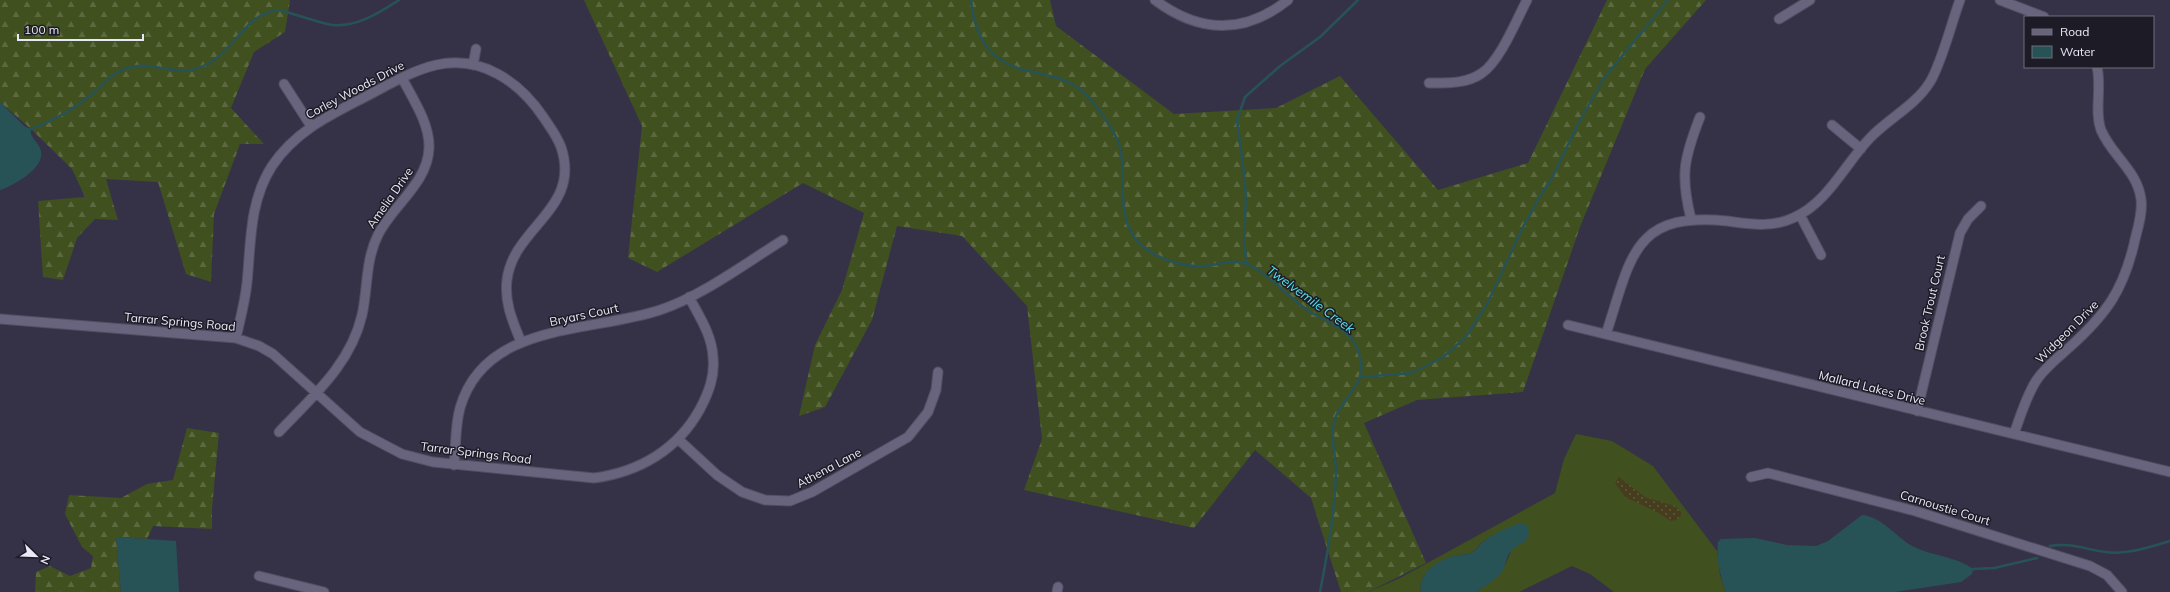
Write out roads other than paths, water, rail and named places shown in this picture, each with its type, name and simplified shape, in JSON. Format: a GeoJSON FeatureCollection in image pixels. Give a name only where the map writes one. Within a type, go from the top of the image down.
{"type":"FeatureCollection","features":[{"type":"Feature","properties":{"kind":"street"},"geometry":{"type":"LineString","coordinates":[[1155,0],[1173,14],[1190,21],[1209,25],[1238,24],[1256,20],[1273,11],[1288,0]]}},
{"type":"Feature","properties":{"kind":"street"},"geometry":{"type":"LineString","coordinates":[[1429,83],[1457,83],[1482,74],[1492,64],[1527,0]]}},
{"type":"Feature","properties":{"kind":"street"},"geometry":{"type":"LineString","coordinates":[[1779,19],[1810,0]]}},
{"type":"Feature","properties":{"kind":"street"},"geometry":{"type":"LineString","coordinates":[[1606,334],[1630,261],[1638,246],[1658,230],[1674,223],[1691,219],[1768,224],[1785,221],[1800,215],[1817,202],[1870,138],[1928,84],[1936,69],[1960,0]]}},
{"type":"Feature","properties":{"kind":"street"},"geometry":{"type":"LineString","coordinates":[[2000,0],[2041,16]]}},
{"type":"Feature","properties":{"kind":"street"},"geometry":{"type":"LineString","coordinates":[[473,65],[476,49]]}},
{"type":"Feature","properties":{"kind":"street","name":"Corley Woods Drive"},"geometry":{"type":"LineString","coordinates":[[236,338],[246,298],[251,227],[258,196],[264,180],[281,154],[292,142],[311,126],[402,78],[436,65],[473,65],[496,72],[523,90],[534,102],[554,132],[563,154],[564,178],[557,201],[548,214],[518,249],[508,271],[506,287],[508,303],[520,342]]}},
{"type":"Feature","properties":{"kind":"street","name":"Widgeon Drive"},"geometry":{"type":"LineString","coordinates":[[2014,434],[2036,380],[2044,370],[2094,325],[2112,303],[2131,257],[2141,214],[2142,201],[2136,179],[2107,142],[2100,128],[2098,121],[2099,82],[2097,68]]}},
{"type":"Feature","properties":{"kind":"street","name":"Amelia Drive"},"geometry":{"type":"LineString","coordinates":[[279,432],[343,360],[357,331],[365,300],[369,260],[377,237],[394,210],[420,179],[427,164],[429,148],[427,132],[402,78]]}},
{"type":"Feature","properties":{"kind":"street"},"geometry":{"type":"LineString","coordinates":[[284,84],[311,126]]}},
{"type":"Feature","properties":{"kind":"street"},"geometry":{"type":"LineString","coordinates":[[1691,219],[1685,192],[1684,166],[1688,149],[1700,117]]}},
{"type":"Feature","properties":{"kind":"street"},"geometry":{"type":"LineString","coordinates":[[1832,125],[1861,149]]}},
{"type":"Feature","properties":{"kind":"street","name":"Brook Trout Court"},"geometry":{"type":"LineString","coordinates":[[1917,411],[1960,233],[1968,219],[1980,206]]}},
{"type":"Feature","properties":{"kind":"street"},"geometry":{"type":"LineString","coordinates":[[1800,215],[1822,255]]}},
{"type":"Feature","properties":{"kind":"street","name":"Bryars Court"},"geometry":{"type":"LineString","coordinates":[[454,465],[457,424],[466,393],[474,379],[489,361],[502,351],[520,342],[571,329],[644,314],[689,298],[784,240]]}},
{"type":"Feature","properties":{"kind":"street","name":"Tarrar Springs Road"},"geometry":{"type":"LineString","coordinates":[[0,319],[236,338],[259,346],[273,354],[360,432],[387,448],[418,459],[454,465],[594,478],[612,476],[635,468],[651,460],[678,439],[694,419],[706,397],[713,373],[713,356],[710,339],[689,298]]}},
{"type":"Feature","properties":{"kind":"street","name":"Mallard Lakes Drive"},"geometry":{"type":"LineString","coordinates":[[1568,325],[2170,472]]}},
{"type":"Feature","properties":{"kind":"street","name":"Athena Lane"},"geometry":{"type":"LineString","coordinates":[[678,439],[717,475],[742,492],[765,500],[790,501],[812,492],[908,437],[924,419],[932,405],[938,372]]}},
{"type":"Feature","properties":{"kind":"street","name":"Carnoustie Court"},"geometry":{"type":"LineString","coordinates":[[1751,477],[1768,473],[1915,511],[2090,566],[2107,575],[2122,592]]}},
{"type":"Feature","properties":{"kind":"street"},"geometry":{"type":"LineString","coordinates":[[259,576],[324,592]]}},
{"type":"Feature","properties":{"kind":"water"},"geometry":{"type":"Polygon","coordinates":[[[0,102],[24,126],[31,129],[31,135],[40,148],[41,157],[38,164],[27,175],[12,185],[0,190],[0,102]]]}},
{"type":"Feature","properties":{"kind":"water"},"geometry":{"type":"Polygon","coordinates":[[[1862,515],[1876,519],[1912,546],[1959,561],[1973,569],[1972,574],[1961,582],[1895,592],[1726,592],[1718,561],[1718,542],[1721,539],[1755,538],[1787,545],[1816,546],[1828,541],[1862,515]]]}},
{"type":"Feature","properties":{"kind":"water"},"geometry":{"type":"Polygon","coordinates":[[[1523,523],[1528,526],[1529,532],[1527,539],[1510,552],[1501,573],[1487,585],[1476,592],[1421,592],[1423,578],[1438,562],[1452,556],[1471,553],[1493,535],[1508,527],[1523,523]]]}},
{"type":"Feature","properties":{"kind":"water"},"geometry":{"type":"Polygon","coordinates":[[[116,537],[176,541],[179,592],[121,592],[116,537]]]}},
{"type":"Feature","properties":{"kind":"waterway"},"geometry":{"type":"LineString","coordinates":[[31,129],[71,110],[112,76],[122,70],[139,66],[179,70],[200,68],[220,56],[250,23],[268,12],[279,10],[327,24],[346,25],[374,15],[399,0]]}},
{"type":"Feature","properties":{"kind":"waterway","name":"Twelvemile Creek"},"geometry":{"type":"LineString","coordinates":[[971,0],[976,26],[987,47],[995,55],[1004,62],[1015,67],[1056,77],[1074,85],[1086,94],[1105,118],[1119,144],[1121,152],[1124,212],[1127,223],[1132,234],[1140,244],[1160,257],[1185,265],[1207,266],[1236,262],[1247,264],[1272,280],[1305,309],[1341,329],[1354,342],[1359,354],[1361,374],[1358,383],[1337,413],[1334,422],[1333,440],[1336,472],[1333,517],[1320,592]]}},
{"type":"Feature","properties":{"kind":"waterway"},"geometry":{"type":"LineString","coordinates":[[1247,264],[1244,242],[1246,196],[1237,120],[1245,97],[1280,66],[1320,37],[1358,0]]}},
{"type":"Feature","properties":{"kind":"waterway"},"geometry":{"type":"LineString","coordinates":[[1360,377],[1412,373],[1443,357],[1465,338],[1487,304],[1522,229],[1540,196],[1552,178],[1579,122],[1604,78],[1668,0]]}},
{"type":"Feature","properties":{"kind":"waterway"},"geometry":{"type":"LineString","coordinates":[[2050,546],[2065,545],[2114,553],[2138,550],[2170,541]]}},
{"type":"Feature","properties":{"kind":"waterway"},"geometry":{"type":"LineString","coordinates":[[1973,569],[1994,568],[2037,558]]}}]}
